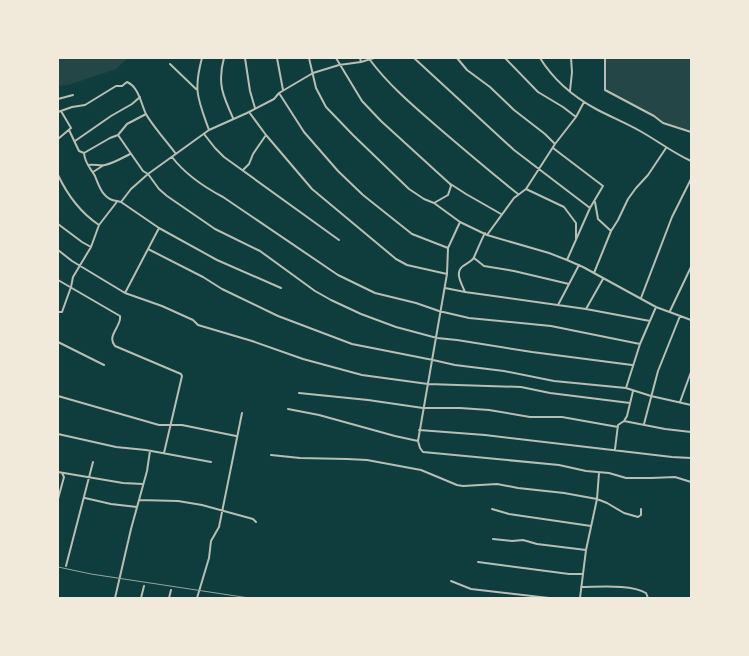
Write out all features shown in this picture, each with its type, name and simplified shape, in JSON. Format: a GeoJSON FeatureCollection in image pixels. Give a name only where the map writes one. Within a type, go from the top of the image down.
{"type":"FeatureCollection","features":[{"type":"Feature","properties":{"kind":"street"},"geometry":{"type":"LineString","coordinates":[[202,58],[196,83],[200,106],[209,130]]}},
{"type":"Feature","properties":{"kind":"street"},"geometry":{"type":"LineString","coordinates":[[224,58],[221,74],[222,91],[233,118]]}},
{"type":"Feature","properties":{"kind":"street"},"geometry":{"type":"LineString","coordinates":[[245,58],[250,91],[255,108]]}},
{"type":"Feature","properties":{"kind":"street"},"geometry":{"type":"LineString","coordinates":[[277,58],[283,90]]}},
{"type":"Feature","properties":{"kind":"street"},"geometry":{"type":"LineString","coordinates":[[309,58],[316,88],[326,107],[409,188],[424,199],[434,203],[460,222],[486,234],[549,253],[579,265],[656,307],[691,320]]}},
{"type":"Feature","properties":{"kind":"street"},"geometry":{"type":"LineString","coordinates":[[336,58],[362,101],[381,121],[449,183],[501,214]]}},
{"type":"Feature","properties":{"kind":"street"},"geometry":{"type":"LineString","coordinates":[[360,58],[361,62]]}},
{"type":"Feature","properties":{"kind":"street"},"geometry":{"type":"LineString","coordinates":[[121,202],[131,189],[148,174],[209,130],[274,99],[283,90],[312,73],[339,65],[361,62],[374,58]]}},
{"type":"Feature","properties":{"kind":"street"},"geometry":{"type":"LineString","coordinates":[[414,58],[514,150],[590,208]]}},
{"type":"Feature","properties":{"kind":"street"},"geometry":{"type":"LineString","coordinates":[[457,58],[467,70],[490,87],[514,110],[545,134],[555,144]]}},
{"type":"Feature","properties":{"kind":"street"},"geometry":{"type":"LineString","coordinates":[[505,58],[538,92],[563,106],[576,117]]}},
{"type":"Feature","properties":{"kind":"street"},"geometry":{"type":"LineString","coordinates":[[540,58],[550,72],[570,91],[585,102],[597,110],[633,127],[666,148],[691,160]]}},
{"type":"Feature","properties":{"kind":"street"},"geometry":{"type":"LineString","coordinates":[[570,91],[572,72],[571,58]]}},
{"type":"Feature","properties":{"kind":"street"},"geometry":{"type":"LineString","coordinates":[[605,58],[605,90],[654,116],[663,123],[691,132]]}},
{"type":"Feature","properties":{"kind":"street"},"geometry":{"type":"LineString","coordinates":[[370,60],[383,77],[398,92],[518,194]]}},
{"type":"Feature","properties":{"kind":"street"},"geometry":{"type":"LineString","coordinates":[[170,64],[196,89],[198,96]]}},
{"type":"Feature","properties":{"kind":"street"},"geometry":{"type":"LineString","coordinates":[[58,112],[72,107],[85,105],[116,86],[122,86],[127,82],[130,83],[140,98],[146,114],[176,154]]}},
{"type":"Feature","properties":{"kind":"street"},"geometry":{"type":"LineString","coordinates":[[279,93],[304,132],[338,171],[363,195],[412,234],[448,248]]}},
{"type":"Feature","properties":{"kind":"street"},"geometry":{"type":"LineString","coordinates":[[58,99],[73,94]]}},
{"type":"Feature","properties":{"kind":"street"},"geometry":{"type":"LineString","coordinates":[[75,141],[140,98]]}},
{"type":"Feature","properties":{"kind":"street"},"geometry":{"type":"LineString","coordinates":[[465,292],[459,276],[460,268],[474,258],[486,234],[501,214],[518,194],[526,189],[555,144],[576,117],[585,102]]}},
{"type":"Feature","properties":{"kind":"street"},"geometry":{"type":"LineString","coordinates":[[62,111],[79,151],[84,153]]}},
{"type":"Feature","properties":{"kind":"street"},"geometry":{"type":"LineString","coordinates":[[249,112],[266,135],[312,189],[396,259],[407,265],[447,274]]}},
{"type":"Feature","properties":{"kind":"street"},"geometry":{"type":"LineString","coordinates":[[84,153],[118,135],[127,124],[146,114]]}},
{"type":"Feature","properties":{"kind":"street"},"geometry":{"type":"LineString","coordinates":[[58,138],[69,130]]}},
{"type":"Feature","properties":{"kind":"street"},"geometry":{"type":"LineString","coordinates":[[204,134],[219,152],[339,240]]}},
{"type":"Feature","properties":{"kind":"street"},"geometry":{"type":"LineString","coordinates":[[118,135],[143,171],[148,174],[159,189],[177,203],[215,228],[260,251],[314,291],[349,308],[396,327],[435,338],[632,365]]}},
{"type":"Feature","properties":{"kind":"street"},"geometry":{"type":"LineString","coordinates":[[243,170],[249,164],[253,154],[266,135]]}},
{"type":"Feature","properties":{"kind":"street"},"geometry":{"type":"LineString","coordinates":[[553,148],[588,176],[603,185],[603,188],[590,208],[567,260]]}},
{"type":"Feature","properties":{"kind":"street"},"geometry":{"type":"LineString","coordinates":[[594,273],[611,231],[628,199],[648,175],[666,148]]}},
{"type":"Feature","properties":{"kind":"street"},"geometry":{"type":"LineString","coordinates":[[84,153],[85,161],[93,172],[98,187],[112,201],[121,202],[159,228],[217,260],[281,288]]}},
{"type":"Feature","properties":{"kind":"street"},"geometry":{"type":"LineString","coordinates":[[93,172],[104,165],[115,162],[130,154]]}},
{"type":"Feature","properties":{"kind":"street"},"geometry":{"type":"LineString","coordinates":[[172,157],[179,166],[210,190],[223,197],[338,275],[375,293],[469,318],[551,326],[640,344]]}},
{"type":"Feature","properties":{"kind":"street"},"geometry":{"type":"LineString","coordinates":[[88,165],[104,165]]}},
{"type":"Feature","properties":{"kind":"street"},"geometry":{"type":"LineString","coordinates":[[58,175],[81,210],[99,225]]}},
{"type":"Feature","properties":{"kind":"street"},"geometry":{"type":"LineString","coordinates":[[641,298],[672,217],[691,180]]}},
{"type":"Feature","properties":{"kind":"street"},"geometry":{"type":"LineString","coordinates":[[434,203],[448,195],[451,186],[449,183]]}},
{"type":"Feature","properties":{"kind":"street"},"geometry":{"type":"LineString","coordinates":[[526,189],[564,207],[576,223],[576,240]]}},
{"type":"Feature","properties":{"kind":"street"},"geometry":{"type":"LineString","coordinates":[[58,312],[62,312],[73,277],[91,247],[99,225],[117,201]]}},
{"type":"Feature","properties":{"kind":"street"},"geometry":{"type":"LineString","coordinates":[[594,201],[598,218],[611,231]]}},
{"type":"Feature","properties":{"kind":"street"},"geometry":{"type":"LineString","coordinates":[[460,222],[448,248],[447,274],[439,311],[433,360],[419,430],[418,441],[423,452],[554,465],[629,478],[675,477],[691,482]]}},
{"type":"Feature","properties":{"kind":"street"},"geometry":{"type":"LineString","coordinates":[[58,224],[91,247]]}},
{"type":"Feature","properties":{"kind":"street"},"geometry":{"type":"LineString","coordinates":[[125,293],[159,228]]}},
{"type":"Feature","properties":{"kind":"street"},"geometry":{"type":"LineString","coordinates":[[148,249],[203,277],[222,289],[278,316],[352,344],[455,365],[504,371],[554,381],[626,388],[651,396],[691,405]]}},
{"type":"Feature","properties":{"kind":"street"},"geometry":{"type":"LineString","coordinates":[[58,250],[72,262],[80,265],[125,293],[162,306],[192,320],[198,325],[362,375],[428,384],[521,387],[548,393],[630,403]]}},
{"type":"Feature","properties":{"kind":"street"},"geometry":{"type":"LineString","coordinates":[[474,258],[484,266],[514,271],[569,284]]}},
{"type":"Feature","properties":{"kind":"street"},"geometry":{"type":"LineString","coordinates":[[558,305],[579,265]]}},
{"type":"Feature","properties":{"kind":"street"},"geometry":{"type":"LineString","coordinates":[[670,311],[691,267]]}},
{"type":"Feature","properties":{"kind":"street"},"geometry":{"type":"LineString","coordinates":[[586,309],[604,279]]}},
{"type":"Feature","properties":{"kind":"street"},"geometry":{"type":"LineString","coordinates":[[58,280],[120,316],[121,319],[113,336],[112,342],[115,346],[181,374],[182,376],[164,453]]}},
{"type":"Feature","properties":{"kind":"street"},"geometry":{"type":"LineString","coordinates":[[444,288],[586,309],[650,321]]}},
{"type":"Feature","properties":{"kind":"street"},"geometry":{"type":"LineString","coordinates":[[626,388],[632,365],[656,307]]}},
{"type":"Feature","properties":{"kind":"street"},"geometry":{"type":"LineString","coordinates":[[644,424],[658,371],[680,316]]}},
{"type":"Feature","properties":{"kind":"street"},"geometry":{"type":"LineString","coordinates":[[58,342],[104,365]]}},
{"type":"Feature","properties":{"kind":"street"},"geometry":{"type":"LineString","coordinates":[[680,402],[691,372]]}},
{"type":"Feature","properties":{"kind":"street"},"geometry":{"type":"LineString","coordinates":[[615,449],[618,427],[627,416],[633,391]]}},
{"type":"Feature","properties":{"kind":"street"},"geometry":{"type":"LineString","coordinates":[[299,393],[355,398],[423,408],[460,408],[489,410],[530,417],[562,417],[618,427]]}},
{"type":"Feature","properties":{"kind":"street"},"geometry":{"type":"LineString","coordinates":[[58,396],[159,425],[182,425],[236,436]]}},
{"type":"Feature","properties":{"kind":"street"},"geometry":{"type":"LineString","coordinates":[[288,409],[319,415],[418,441]]}},
{"type":"Feature","properties":{"kind":"street"},"geometry":{"type":"LineString","coordinates":[[197,598],[209,558],[211,541],[219,527],[229,481],[236,436],[242,413]]}},
{"type":"Feature","properties":{"kind":"street"},"geometry":{"type":"LineString","coordinates":[[624,421],[665,429],[691,432]]}},
{"type":"Feature","properties":{"kind":"street"},"geometry":{"type":"LineString","coordinates":[[419,430],[486,435],[691,458]]}},
{"type":"Feature","properties":{"kind":"street"},"geometry":{"type":"LineString","coordinates":[[58,434],[116,447],[164,453],[211,462]]}},
{"type":"Feature","properties":{"kind":"street"},"geometry":{"type":"LineString","coordinates":[[115,598],[150,451]]}},
{"type":"Feature","properties":{"kind":"street"},"geometry":{"type":"LineString","coordinates":[[271,455],[300,458],[362,460],[421,470],[457,485],[463,486],[497,484],[564,493],[607,503],[624,512],[638,517],[641,515],[641,509]]}},
{"type":"Feature","properties":{"kind":"street"},"geometry":{"type":"LineString","coordinates":[[66,566],[85,498],[88,478],[93,462]]}},
{"type":"Feature","properties":{"kind":"street"},"geometry":{"type":"LineString","coordinates":[[58,472],[123,483],[143,484]]}},
{"type":"Feature","properties":{"kind":"street"},"geometry":{"type":"LineString","coordinates":[[580,598],[586,550],[597,500],[599,472]]}},
{"type":"Feature","properties":{"kind":"street"},"geometry":{"type":"LineString","coordinates":[[58,499],[64,477],[62,473]]}},
{"type":"Feature","properties":{"kind":"street"},"geometry":{"type":"LineString","coordinates":[[85,498],[111,504],[137,507]]}},
{"type":"Feature","properties":{"kind":"street"},"geometry":{"type":"LineString","coordinates":[[139,500],[178,501],[202,505],[253,519],[256,522]]}},
{"type":"Feature","properties":{"kind":"street"},"geometry":{"type":"LineString","coordinates":[[492,509],[509,514],[591,526]]}},
{"type":"Feature","properties":{"kind":"street"},"geometry":{"type":"LineString","coordinates":[[493,539],[512,541],[523,540],[537,544],[586,550]]}},
{"type":"Feature","properties":{"kind":"street"},"geometry":{"type":"LineString","coordinates":[[478,562],[569,574],[583,574]]}},
{"type":"Feature","properties":{"kind":"street"},"geometry":{"type":"LineString","coordinates":[[451,581],[471,589],[522,597],[549,598]]}},
{"type":"Feature","properties":{"kind":"street"},"geometry":{"type":"LineString","coordinates":[[141,598],[144,586]]}},
{"type":"Feature","properties":{"kind":"street"},"geometry":{"type":"LineString","coordinates":[[581,587],[609,586],[639,590],[646,593],[648,598]]}},
{"type":"Feature","properties":{"kind":"street"},"geometry":{"type":"LineString","coordinates":[[169,598],[171,590]]}},
{"type":"Feature","properties":{"kind":"shaded area"},"geometry":{"type":"Polygon","coordinates":[[[58,58],[128,58],[116,69],[68,85],[58,86],[58,58]]]}},
{"type":"Feature","properties":{"kind":"shaded area"},"geometry":{"type":"Polygon","coordinates":[[[604,58],[691,58],[691,131],[658,120],[605,90],[604,58]]]}},
{"type":"Feature","properties":{"kind":"railway"},"geometry":{"type":"LineString","coordinates":[[58,567],[91,574],[249,598]]}}]}
